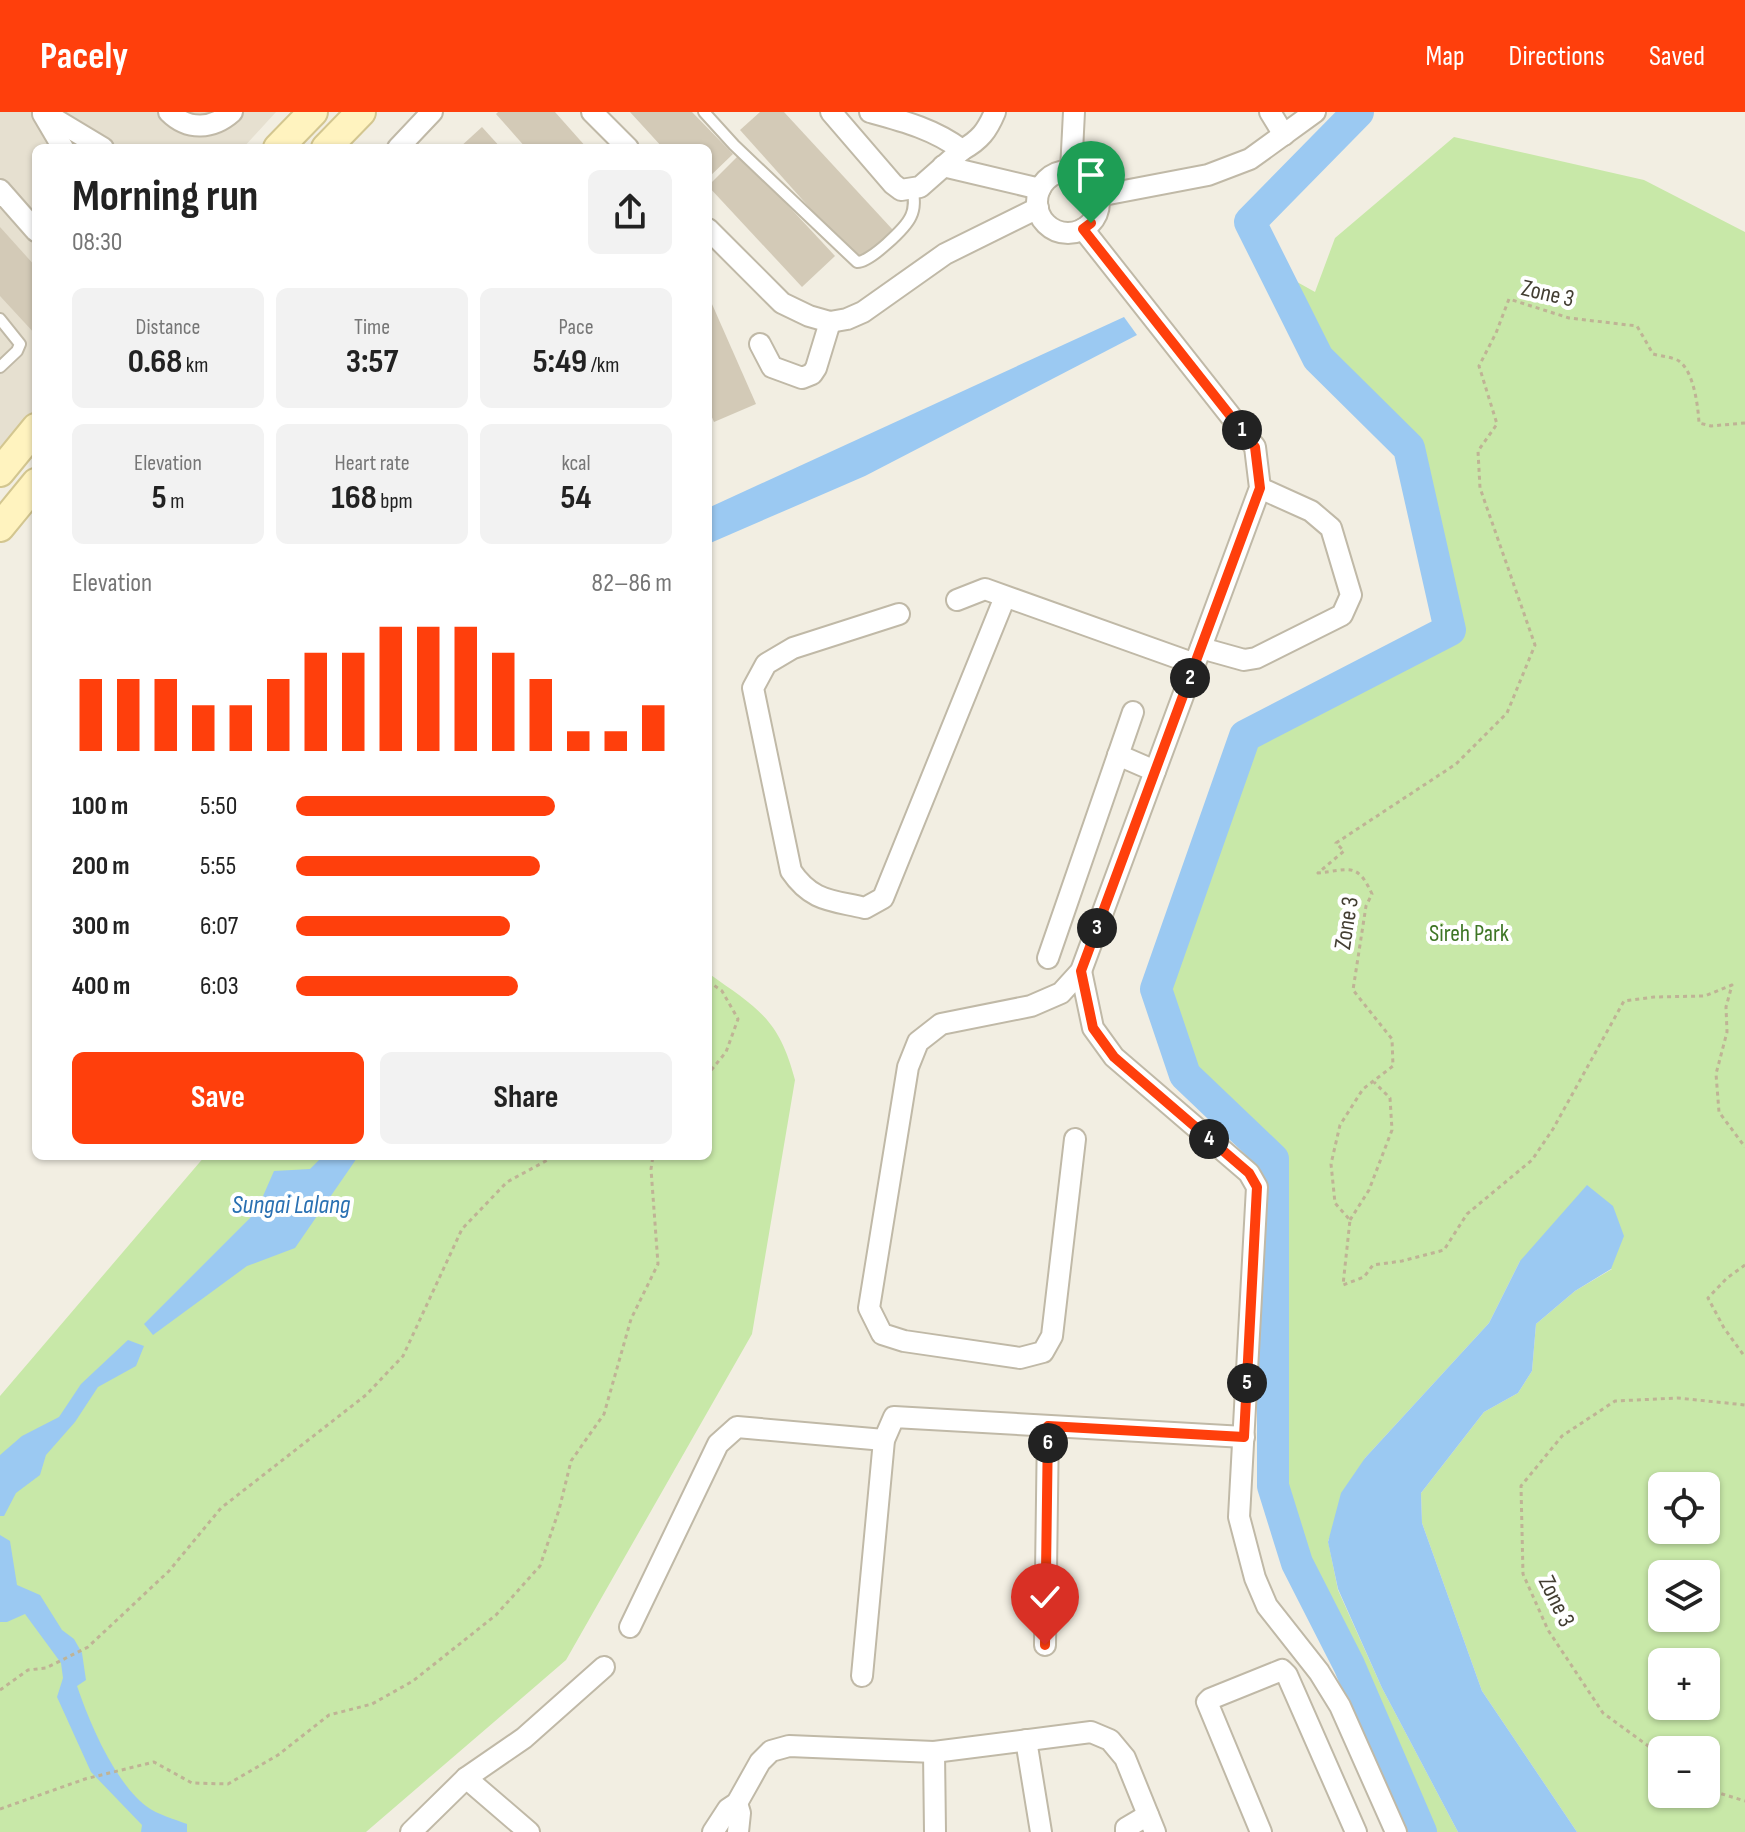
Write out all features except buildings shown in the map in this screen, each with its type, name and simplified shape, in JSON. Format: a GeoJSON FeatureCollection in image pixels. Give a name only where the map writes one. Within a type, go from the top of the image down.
{"type":"FeatureCollection","features":[{"type":"Feature","properties":{"kind":"street"},"geometry":{"type":"LineString","coordinates":[[42,112],[61,144]]}},
{"type":"Feature","properties":{"kind":"street"},"geometry":{"type":"LineString","coordinates":[[42,112],[96,144]]}},
{"type":"Feature","properties":{"kind":"street"},"geometry":{"type":"LineString","coordinates":[[169,112],[187,125],[202,126],[221,122],[232,112]]}},
{"type":"Feature","properties":{"kind":"street"},"geometry":{"type":"LineString","coordinates":[[282,144],[313,112]]}},
{"type":"Feature","properties":{"kind":"street"},"geometry":{"type":"LineString","coordinates":[[330,144],[361,112]]}},
{"type":"Feature","properties":{"kind":"street"},"geometry":{"type":"LineString","coordinates":[[402,144],[432,112]]}},
{"type":"Feature","properties":{"kind":"street"},"geometry":{"type":"LineString","coordinates":[[592,112],[624,144]]}},
{"type":"Feature","properties":{"kind":"street"},"geometry":{"type":"LineString","coordinates":[[831,112],[901,190],[913,190],[962,150],[978,141],[995,112]]}},
{"type":"Feature","properties":{"kind":"street"},"geometry":{"type":"LineString","coordinates":[[870,112],[924,127],[962,150]]}},
{"type":"Feature","properties":{"kind":"street"},"geometry":{"type":"LineString","coordinates":[[1071,171],[1074,112]]}},
{"type":"Feature","properties":{"kind":"street"},"geometry":{"type":"LineString","coordinates":[[1270,112],[1284,135]]}},
{"type":"Feature","properties":{"kind":"street"},"geometry":{"type":"LineString","coordinates":[[1098,196],[1208,175],[1250,159],[1315,112]]}},
{"type":"Feature","properties":{"kind":"street"},"geometry":{"type":"LineString","coordinates":[[943,166],[1039,199]]}},
{"type":"Feature","properties":{"kind":"street"},"geometry":{"type":"LineString","coordinates":[[712,233],[782,303],[830,322],[863,312],[945,254],[1039,199],[1052,175],[1071,171],[1089,179],[1098,196],[1096,215],[1083,229],[1074,232],[1056,230],[1041,217],[1039,199]]}},
{"type":"Feature","properties":{"kind":"street"},"geometry":{"type":"LineString","coordinates":[[0,190],[32,226]]}},
{"type":"Feature","properties":{"kind":"street"},"geometry":{"type":"LineString","coordinates":[[1075,1139],[1052,1336],[1043,1352],[1020,1358],[904,1341],[882,1334],[869,1308],[908,1067],[918,1042],[941,1024],[1031,1006],[1061,993],[1081,971],[1260,488],[1255,447],[1083,229]]}},
{"type":"Feature","properties":{"kind":"street"},"geometry":{"type":"LineString","coordinates":[[760,344],[772,367],[802,378],[812,374],[816,368],[830,322]]}},
{"type":"Feature","properties":{"kind":"street"},"geometry":{"type":"LineString","coordinates":[[0,472],[32,433]]}},
{"type":"Feature","properties":{"kind":"street"},"geometry":{"type":"LineString","coordinates":[[0,527],[32,488]]}},
{"type":"Feature","properties":{"kind":"street"},"geometry":{"type":"LineString","coordinates":[[957,600],[985,589],[1198,656],[1244,660],[1256,658],[1342,615],[1351,595],[1331,528],[1311,511],[1260,488]]}},
{"type":"Feature","properties":{"kind":"street"},"geometry":{"type":"LineString","coordinates":[[899,614],[793,648],[766,664],[753,688],[791,871],[814,896],[865,908],[883,898],[1005,597]]}},
{"type":"Feature","properties":{"kind":"street"},"geometry":{"type":"LineString","coordinates":[[1048,958],[1133,712]]}},
{"type":"Feature","properties":{"kind":"street"},"geometry":{"type":"LineString","coordinates":[[1118,755],[1155,771]]}},
{"type":"Feature","properties":{"kind":"street"},"geometry":{"type":"LineString","coordinates":[[1069,895],[1104,908]]}},
{"type":"Feature","properties":{"kind":"street"},"geometry":{"type":"LineString","coordinates":[[1081,971],[1093,1028],[1114,1057],[1249,1173],[1257,1187],[1239,1517],[1255,1578],[1267,1606],[1319,1672],[1348,1725],[1396,1832]]}},
{"type":"Feature","properties":{"kind":"street"},"geometry":{"type":"LineString","coordinates":[[862,1676],[884,1440],[894,1417],[1244,1437]]}},
{"type":"Feature","properties":{"kind":"street"},"geometry":{"type":"LineString","coordinates":[[1045,1645],[1048,1426]]}},
{"type":"Feature","properties":{"kind":"street"},"geometry":{"type":"LineString","coordinates":[[630,1627],[718,1444],[737,1427],[884,1440]]}},
{"type":"Feature","properties":{"kind":"street"},"geometry":{"type":"LineString","coordinates":[[411,1832],[466,1778],[524,1738],[604,1667]]}},
{"type":"Feature","properties":{"kind":"street"},"geometry":{"type":"LineString","coordinates":[[1261,1832],[1207,1702],[1282,1670],[1316,1737],[1356,1832]]}},
{"type":"Feature","properties":{"kind":"street"},"geometry":{"type":"LineString","coordinates":[[1316,1737],[1348,1725]]}},
{"type":"Feature","properties":{"kind":"street"},"geometry":{"type":"LineString","coordinates":[[713,1832],[728,1809],[737,1803],[760,1762],[771,1751],[789,1746],[934,1752],[1091,1732],[1110,1740],[1125,1758],[1152,1823],[1126,1828],[1126,1832]]}},
{"type":"Feature","properties":{"kind":"street"},"geometry":{"type":"LineString","coordinates":[[1026,1740],[1041,1832]]}},
{"type":"Feature","properties":{"kind":"street"},"geometry":{"type":"LineString","coordinates":[[934,1752],[935,1832]]}},
{"type":"Feature","properties":{"kind":"street"},"geometry":{"type":"LineString","coordinates":[[466,1778],[529,1832]]}},
{"type":"Feature","properties":{"kind":"street"},"geometry":{"type":"LineString","coordinates":[[737,1803],[740,1813],[738,1832]]}},
{"type":"Feature","properties":{"kind":"lane"},"geometry":{"type":"LineString","coordinates":[[704,112],[734,145],[857,262],[867,261],[910,220],[914,209],[913,190]]}},
{"type":"Feature","properties":{"kind":"lane"},"geometry":{"type":"LineString","coordinates":[[0,319],[20,344],[0,367]]}},
{"type":"Feature","properties":{"kind":"path","name":"Zone 3"},"geometry":{"type":"LineString","coordinates":[[1350,1220],[1335,1203],[1331,1164],[1340,1125],[1363,1089],[1393,1066],[1392,1039],[1353,990],[1366,906],[1372,894],[1364,876],[1354,869],[1318,873],[1344,851],[1336,843],[1456,764],[1507,713],[1535,645],[1480,488],[1478,463],[1478,451],[1497,424],[1479,366],[1509,299],[1569,318],[1637,326],[1653,354],[1679,361],[1686,371],[1697,395],[1699,423],[1711,426],[1745,423]]}},
{"type":"Feature","properties":{"kind":"path"},"geometry":{"type":"LineString","coordinates":[[712,984],[722,991],[738,1019],[726,1052],[712,1069]]}},
{"type":"Feature","properties":{"kind":"path"},"geometry":{"type":"LineString","coordinates":[[1374,1082],[1390,1098],[1392,1130],[1369,1190],[1350,1220],[1343,1285],[1364,1277],[1373,1265],[1444,1250],[1467,1214],[1532,1160],[1553,1129],[1624,1001],[1705,996],[1732,985],[1726,1007],[1727,1032],[1716,1074],[1719,1112],[1745,1147]]}},
{"type":"Feature","properties":{"kind":"path"},"geometry":{"type":"LineString","coordinates":[[0,1690],[28,1670],[46,1668],[88,1647],[169,1571],[221,1508],[375,1386],[403,1356],[462,1229],[507,1182],[548,1160]]}},
{"type":"Feature","properties":{"kind":"path"},"geometry":{"type":"LineString","coordinates":[[0,1809],[85,1779],[154,1762],[192,1783],[228,1784],[278,1755],[329,1715],[372,1704],[413,1681],[496,1615],[540,1566],[571,1461],[604,1414],[631,1319],[658,1264],[652,1160]]}},
{"type":"Feature","properties":{"kind":"path"},"geometry":{"type":"LineString","coordinates":[[1745,1265],[1708,1298],[1745,1357]]}},
{"type":"Feature","properties":{"kind":"path","name":"Zone 3"},"geometry":{"type":"LineString","coordinates":[[1648,1746],[1603,1713],[1548,1630],[1523,1574],[1521,1486],[1562,1436],[1615,1401],[1678,1398],[1745,1405]]}},
{"type":"Feature","properties":{"kind":"path"},"geometry":{"type":"LineString","coordinates":[[1720,1793],[1745,1801]]}},
{"type":"Feature","properties":{"kind":"shaded area"},"geometry":{"type":"Polygon","coordinates":[[[0,112],[276,112],[247,144],[32,144],[32,416],[0,457],[0,112]]]}},
{"type":"Feature","properties":{"kind":"green space","name":"Sireh Park"},"geometry":{"type":"Polygon","coordinates":[[[1454,137],[1644,180],[1745,232],[1745,1832],[1577,1832],[1482,1691],[1422,1523],[1421,1493],[1484,1412],[1518,1393],[1532,1371],[1536,1324],[1575,1291],[1612,1269],[1520,1261],[1489,1323],[1365,1458],[1328,1541],[1338,1590],[1382,1688],[1458,1832],[1421,1832],[1349,1665],[1297,1563],[1273,1486],[1273,1159],[1185,1075],[1156,989],[1245,736],[1450,630],[1409,448],[1318,358],[1272,268],[1315,292],[1335,238],[1454,137]]]}},
{"type":"Feature","properties":{"kind":"green space"},"geometry":{"type":"Polygon","coordinates":[[[712,976],[764,1016],[782,1042],[795,1080],[752,1334],[566,1660],[366,1832],[0,1832],[0,1396],[202,1160],[712,1160],[712,976]]]}},
{"type":"Feature","properties":{"kind":"water"},"geometry":{"type":"Polygon","coordinates":[[[1124,317],[1137,335],[865,476],[712,542],[712,506],[1124,317]]]}},
{"type":"Feature","properties":{"kind":"water","name":"Sungai Lalang"},"geometry":{"type":"Polygon","coordinates":[[[319,1160],[356,1160],[295,1248],[247,1266],[153,1335],[144,1324],[256,1212],[274,1171],[310,1169],[319,1160]]]}},
{"type":"Feature","properties":{"kind":"water"},"geometry":{"type":"Polygon","coordinates":[[[1587,1185],[1613,1206],[1624,1236],[1611,1269],[1575,1291],[1536,1324],[1532,1371],[1518,1393],[1484,1412],[1421,1493],[1422,1523],[1482,1691],[1577,1832],[1458,1832],[1382,1688],[1338,1589],[1328,1542],[1341,1493],[1365,1458],[1489,1323],[1520,1261],[1587,1185]]]}},
{"type":"Feature","properties":{"kind":"water"},"geometry":{"type":"Polygon","coordinates":[[[128,1340],[144,1346],[136,1366],[98,1387],[75,1422],[46,1455],[40,1475],[16,1493],[4,1516],[0,1516],[0,1455],[22,1436],[59,1417],[81,1384],[128,1340]]]}},
{"type":"Feature","properties":{"kind":"water"},"geometry":{"type":"Polygon","coordinates":[[[0,1535],[10,1541],[17,1585],[40,1595],[62,1630],[74,1639],[82,1653],[86,1680],[77,1686],[96,1734],[114,1767],[146,1806],[187,1824],[187,1832],[141,1832],[142,1825],[91,1772],[57,1697],[63,1678],[61,1663],[25,1614],[0,1622],[0,1535]]]}},
{"type":"Feature","properties":{"kind":"waterway"},"geometry":{"type":"LineString","coordinates":[[1358,112],[1250,222],[1318,358],[1409,448],[1450,630],[1245,736],[1156,989],[1185,1075],[1273,1159],[1273,1486],[1297,1563],[1349,1665],[1421,1832]]}},
{"type":"Feature","properties":{"kind":"route"},"geometry":{"type":"LineString","coordinates":[[1045,1645],[1048,1426],[1244,1437],[1257,1187],[1249,1173],[1114,1057],[1093,1028],[1081,971],[1260,488],[1255,447],[1083,229],[1091,223]]}}]}
